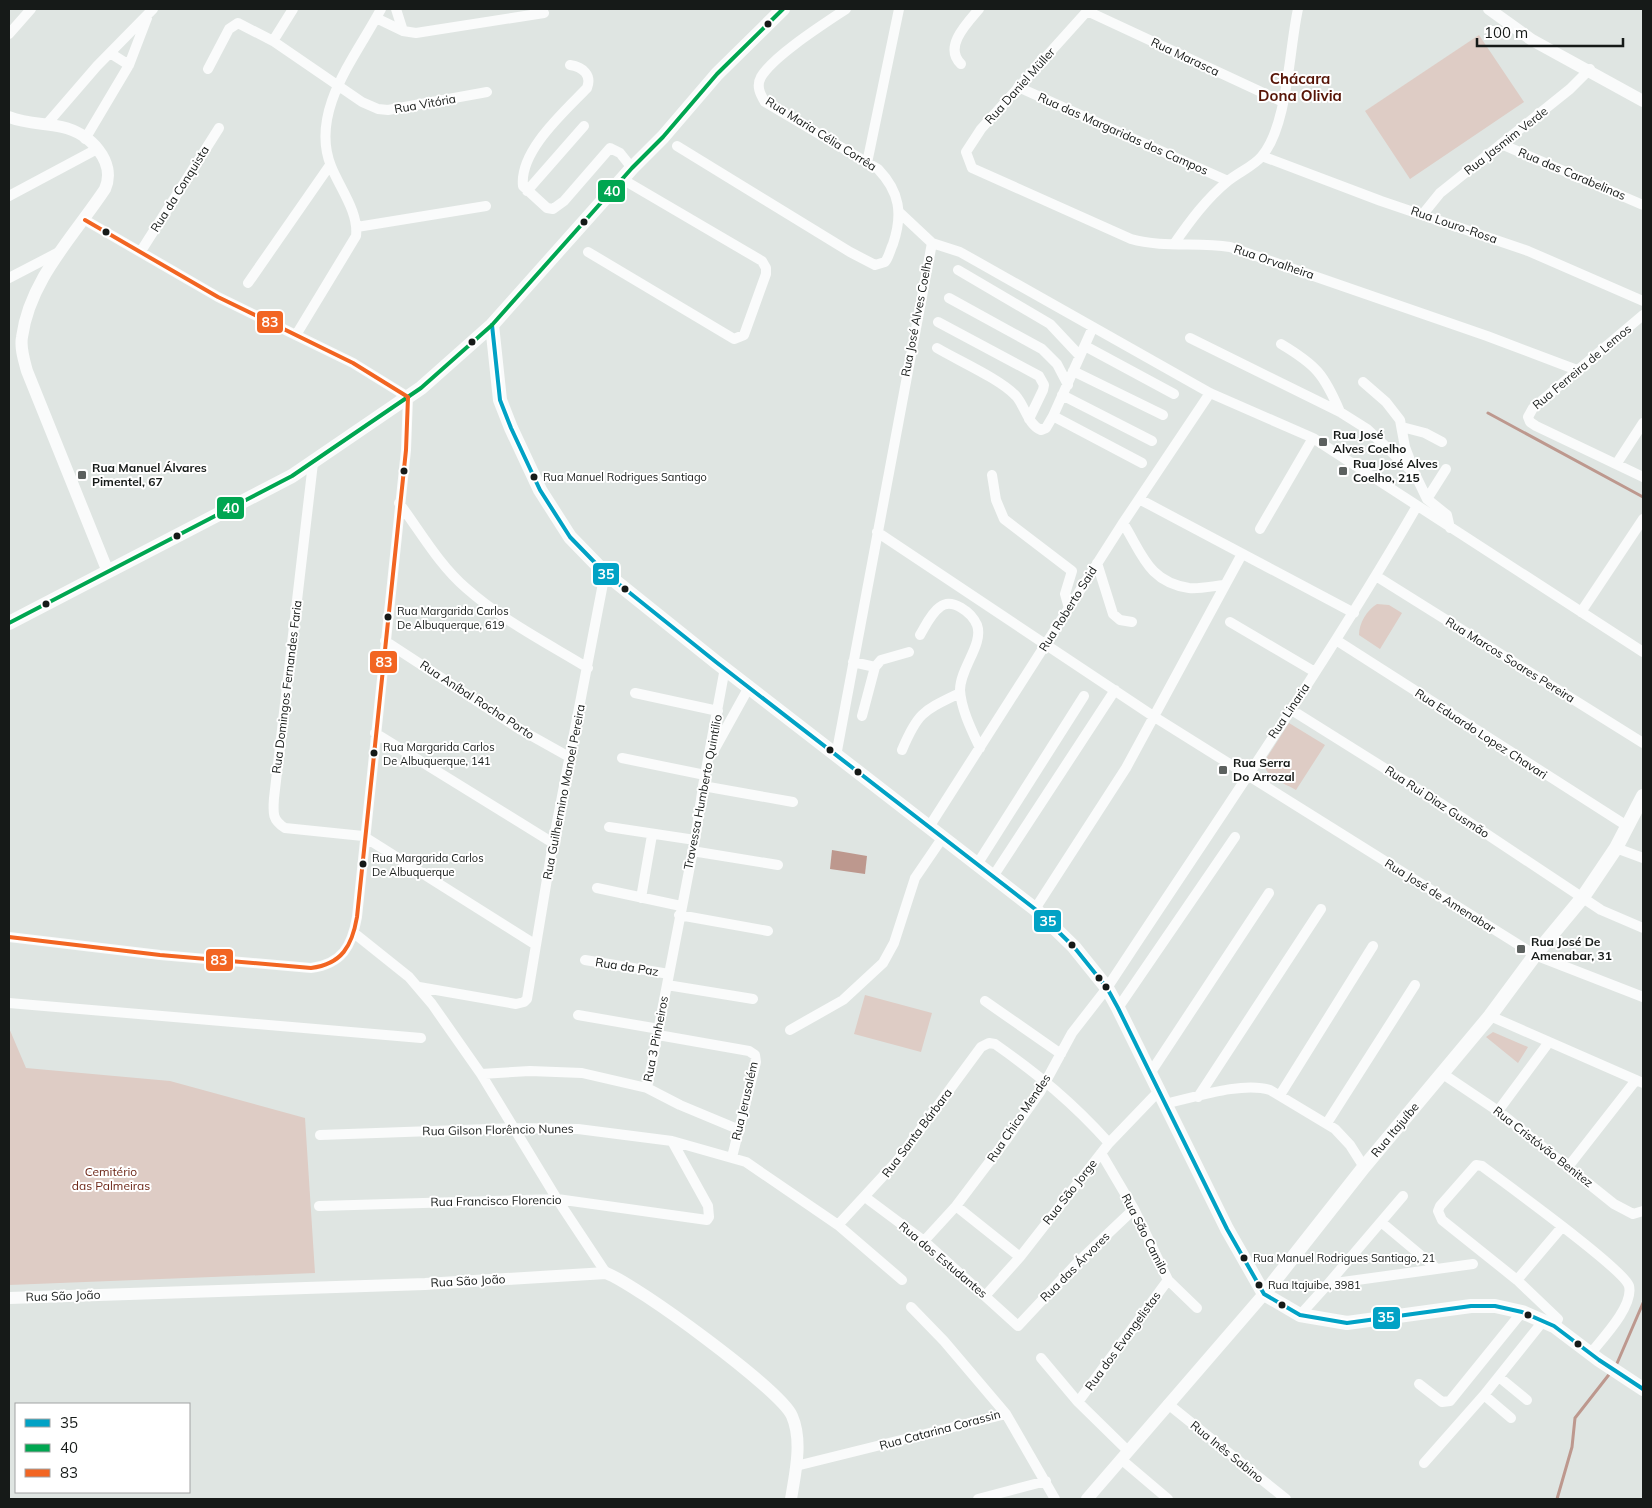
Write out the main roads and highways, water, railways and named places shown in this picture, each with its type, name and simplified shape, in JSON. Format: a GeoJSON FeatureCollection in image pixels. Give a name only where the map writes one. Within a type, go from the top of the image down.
{"type":"FeatureCollection","features":[{"type":"Feature","properties":{"kind":"main road"},"geometry":{"type":"LineString","coordinates":[[9,623],[313,463],[408,397],[492,325],[632,168],[663,137],[717,74],[783,9]]}},
{"type":"Feature","properties":{"kind":"main road"},"geometry":{"type":"LineString","coordinates":[[492,325],[499,392],[510,428],[540,490],[570,537],[605,573],[836,756],[994,875],[1036,909],[1074,947],[1107,988],[1118,1008],[1227,1229],[1264,1294],[1300,1315],[1347,1323],[1471,1306],[1495,1306],[1522,1312],[1549,1323],[1594,1357],[1638,1386]]}},
{"type":"Feature","properties":{"kind":"main road","name":"Rua Itajuíbe"},"geometry":{"type":"LineString","coordinates":[[1264,1294],[1364,1167],[1490,1016],[1535,955],[1583,897],[1616,848],[1643,796]]}},
{"type":"Feature","properties":{"kind":"waterway"},"geometry":{"type":"LineString","coordinates":[[1488,413],[1643,497]]}},
{"type":"Feature","properties":{"kind":"waterway"},"geometry":{"type":"LineString","coordinates":[[1615,1368],[1643,1303]]}},
{"type":"Feature","properties":{"kind":"waterway"},"geometry":{"type":"LineString","coordinates":[[1557,1499],[1572,1447],[1575,1418],[1611,1372]]}},
{"type":"Feature","properties":{"kind":"place","name":"Rua José Alves Coelho"},"geometry":{"type":"Point","coordinates":[1323,442]}},
{"type":"Feature","properties":{"kind":"place","name":"Rua José Alves Coelho, 215"},"geometry":{"type":"Point","coordinates":[1343,471]}},
{"type":"Feature","properties":{"kind":"place","name":"Rua Manuel Álvares Pimentel, 67"},"geometry":{"type":"Point","coordinates":[82,475]}},
{"type":"Feature","properties":{"kind":"place","name":"Rua Manuel Rodrigues Santiago"},"geometry":{"type":"Point","coordinates":[534,477]}},
{"type":"Feature","properties":{"kind":"place","name":"Rua Margarida Carlos De Albuquerque, 619"},"geometry":{"type":"Point","coordinates":[388,617]}},
{"type":"Feature","properties":{"kind":"place","name":"Rua Margarida Carlos De Albuquerque, 141"},"geometry":{"type":"Point","coordinates":[374,753]}},
{"type":"Feature","properties":{"kind":"place","name":"Rua Serra Do Arrozal"},"geometry":{"type":"Point","coordinates":[1223,770]}},
{"type":"Feature","properties":{"kind":"place","name":"Rua Margarida Carlos De Albuquerque"},"geometry":{"type":"Point","coordinates":[363,864]}},
{"type":"Feature","properties":{"kind":"place","name":"Rua José De Amenabar, 31"},"geometry":{"type":"Point","coordinates":[1521,949]}},
{"type":"Feature","properties":{"kind":"place","name":"Rua Manuel Rodrigues Santiago, 21"},"geometry":{"type":"Point","coordinates":[1244,1258]}},
{"type":"Feature","properties":{"kind":"place","name":"Rua Itajuibe, 3981"},"geometry":{"type":"Point","coordinates":[1259,1285]}},
{"type":"Feature","properties":{"kind":"district","name":"Chácara Dona Olivia"},"geometry":{"type":"Point","coordinates":[1300,88]}},
{"type":"Feature","properties":{"kind":"park label","name":"Cemitério das Palmeiras"},"geometry":{"type":"Point","coordinates":[111,1179]}}]}
